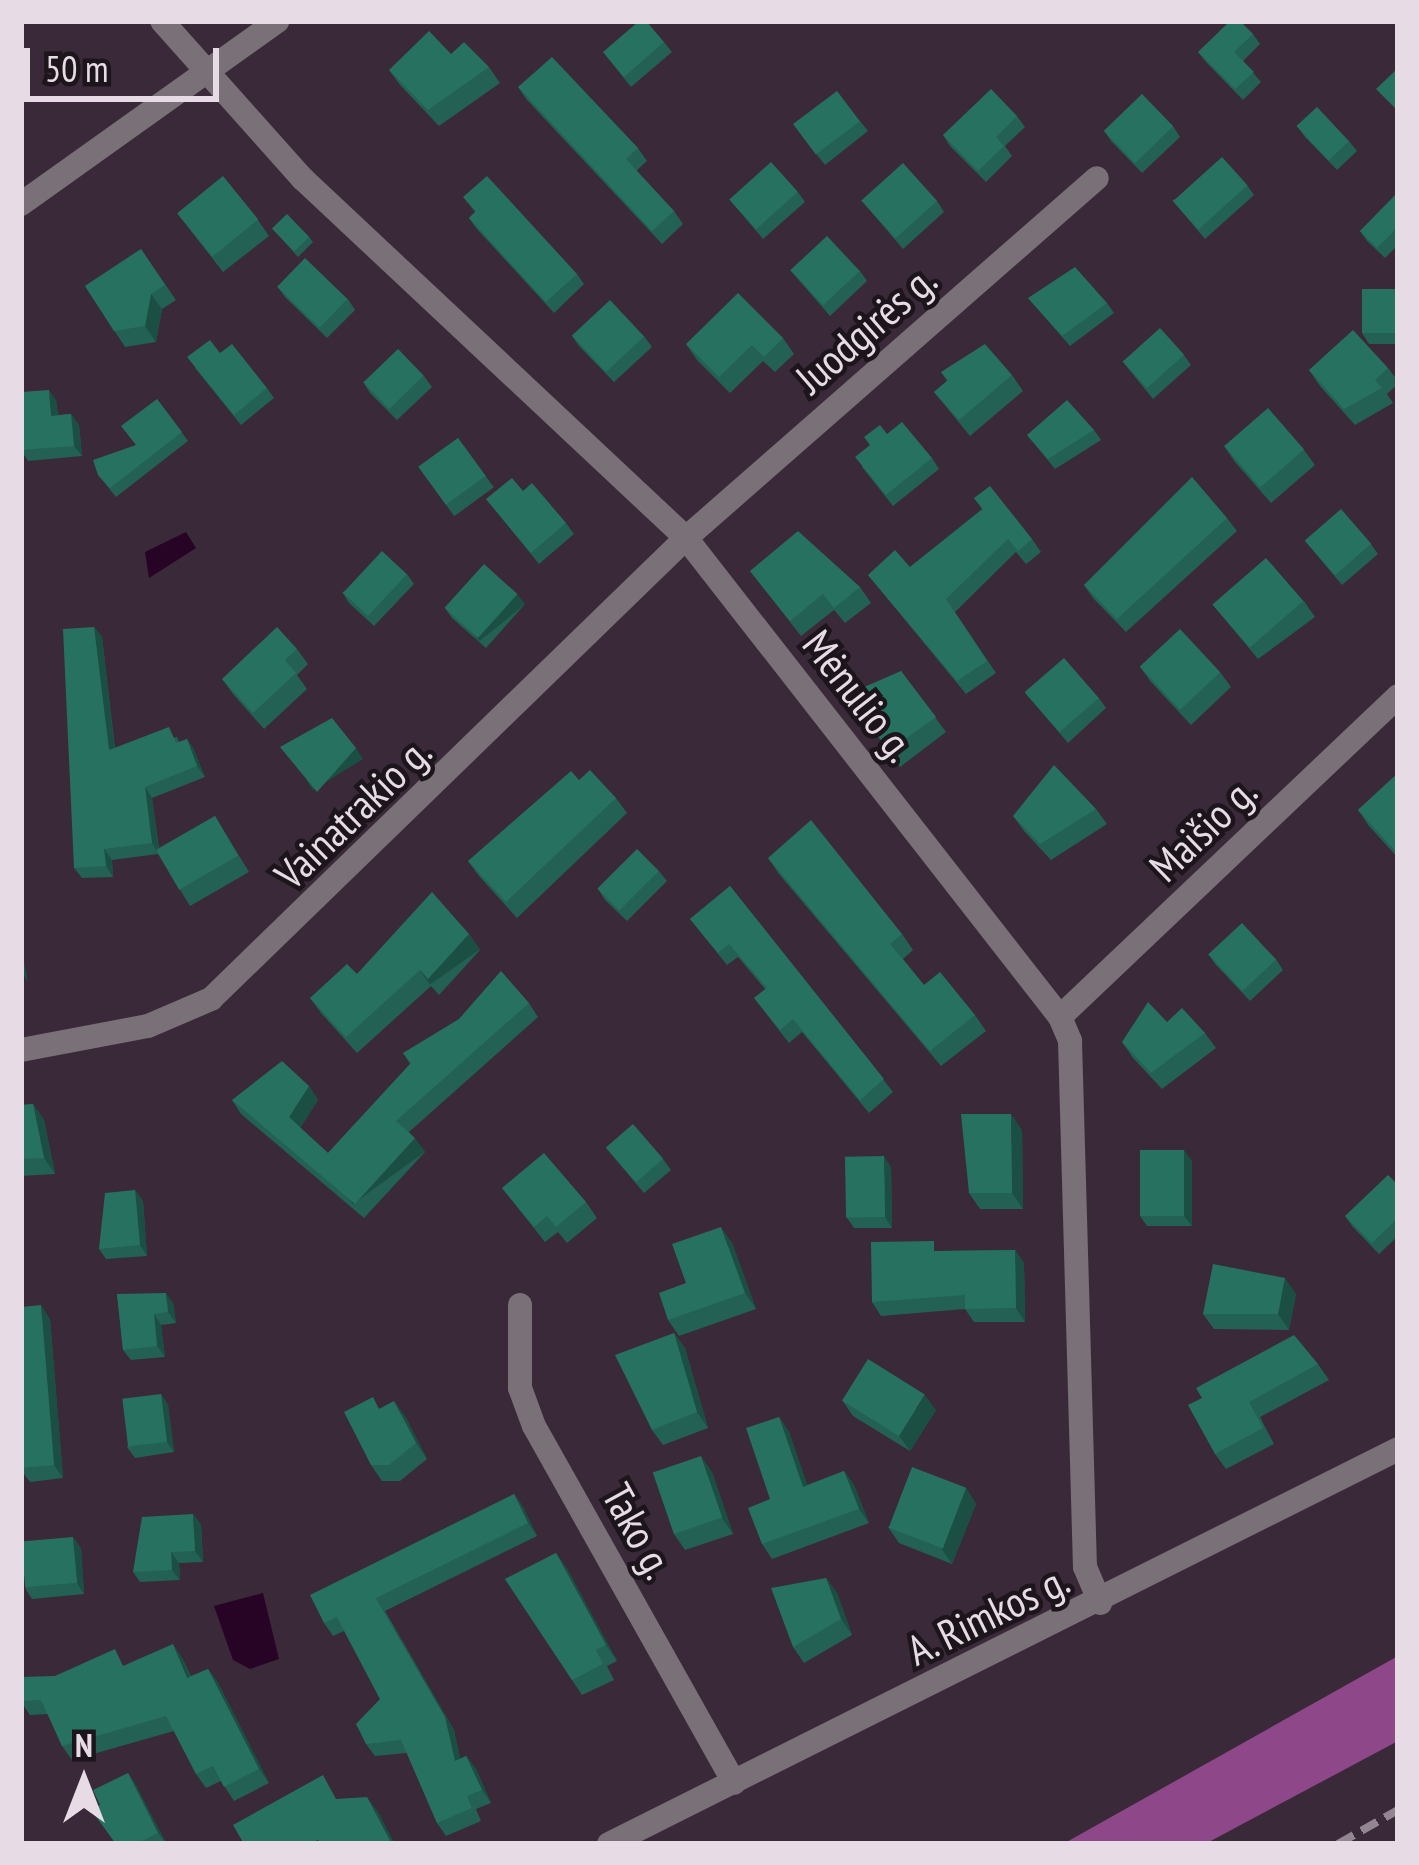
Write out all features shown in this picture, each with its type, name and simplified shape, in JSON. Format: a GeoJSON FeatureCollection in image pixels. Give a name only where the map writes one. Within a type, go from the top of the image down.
{"type":"FeatureCollection","features":[{"type":"Feature","properties":{"kind":"street","name":"Mėnulio g."},"geometry":{"type":"LineString","coordinates":[[163,21],[202,74],[686,538],[1060,1017],[1070,1041],[1085,1567],[1100,1603]]}},
{"type":"Feature","properties":{"kind":"street"},"geometry":{"type":"LineString","coordinates":[[21,204],[278,21]]}},
{"type":"Feature","properties":{"kind":"street","name":"Juodgirės g."},"geometry":{"type":"LineString","coordinates":[[686,538],[1097,178]]}},
{"type":"Feature","properties":{"kind":"street","name":"Vainatrakio g."},"geometry":{"type":"LineString","coordinates":[[21,1050],[148,1026],[211,1000],[686,538]]}},
{"type":"Feature","properties":{"kind":"street","name":"Maišio g."},"geometry":{"type":"LineString","coordinates":[[1060,1017],[1398,695]]}},
{"type":"Feature","properties":{"kind":"street","name":"Tako g."},"geometry":{"type":"LineString","coordinates":[[520,1305],[520,1388],[534,1426],[734,1783]]}},
{"type":"Feature","properties":{"kind":"street","name":"A. Rimkos g."},"geometry":{"type":"LineString","coordinates":[[609,1844],[1100,1603],[1398,1449]]}},
{"type":"Feature","properties":{"kind":"shaded area"},"geometry":{"type":"Polygon","coordinates":[[[186,532],[196,548],[149,578],[145,552],[186,532]]]}},
{"type":"Feature","properties":{"kind":"shaded area"},"geometry":{"type":"Polygon","coordinates":[[[263,1593],[279,1659],[250,1669],[233,1660],[214,1606],[263,1593]]]}},
{"type":"Feature","properties":{"kind":"shaded area"},"geometry":{"type":"Polygon","coordinates":[[[1398,1656],[1398,1741],[1205,1844],[1063,1844],[1398,1656]]]}},
{"type":"Feature","properties":{"kind":"building"},"geometry":{"type":"Polygon","coordinates":[[[639,21],[646,21],[664,42],[624,77],[603,52],[639,21]]]}},
{"type":"Feature","properties":{"kind":"building"},"geometry":{"type":"Polygon","coordinates":[[[1230,21],[1240,21],[1253,34],[1234,52],[1254,72],[1235,89],[1198,52],[1230,21]]]}},
{"type":"Feature","properties":{"kind":"building"},"geometry":{"type":"Polygon","coordinates":[[[429,31],[451,54],[464,42],[489,67],[428,110],[389,70],[429,31]]]}},
{"type":"Feature","properties":{"kind":"building"},"geometry":{"type":"Polygon","coordinates":[[[552,57],[638,148],[626,159],[674,211],[652,231],[518,87],[552,57]]]}},
{"type":"Feature","properties":{"kind":"building"},"geometry":{"type":"Polygon","coordinates":[[[1398,68],[1398,111],[1376,89],[1398,68]]]}},
{"type":"Feature","properties":{"kind":"building"},"geometry":{"type":"Polygon","coordinates":[[[991,89],[1017,116],[996,137],[1004,146],[978,171],[943,135],[991,89]]]}},
{"type":"Feature","properties":{"kind":"building"},"geometry":{"type":"Polygon","coordinates":[[[837,91],[860,121],[816,154],[793,124],[837,91]]]}},
{"type":"Feature","properties":{"kind":"building"},"geometry":{"type":"Polygon","coordinates":[[[1142,94],[1173,126],[1135,163],[1104,131],[1142,94]]]}},
{"type":"Feature","properties":{"kind":"building"},"geometry":{"type":"Polygon","coordinates":[[[1317,107],[1349,141],[1329,160],[1297,126],[1317,107]]]}},
{"type":"Feature","properties":{"kind":"building"},"geometry":{"type":"Polygon","coordinates":[[[1222,157],[1247,185],[1198,229],[1173,201],[1222,157]]]}},
{"type":"Feature","properties":{"kind":"building"},"geometry":{"type":"Polygon","coordinates":[[[771,162],[798,192],[756,229],[729,199],[771,162]]]}},
{"type":"Feature","properties":{"kind":"building"},"geometry":{"type":"Polygon","coordinates":[[[903,163],[937,201],[896,238],[861,200],[903,163]]]}},
{"type":"Feature","properties":{"kind":"building"},"geometry":{"type":"Polygon","coordinates":[[[223,176],[258,220],[212,257],[177,213],[223,176]]]}},
{"type":"Feature","properties":{"kind":"building"},"geometry":{"type":"Polygon","coordinates":[[[487,176],[577,274],[546,302],[469,218],[476,211],[463,197],[487,176]]]}},
{"type":"Feature","properties":{"kind":"building"},"geometry":{"type":"Polygon","coordinates":[[[1397,193],[1398,227],[1377,248],[1360,231],[1397,193]]]}},
{"type":"Feature","properties":{"kind":"building"},"geometry":{"type":"Polygon","coordinates":[[[287,214],[309,237],[294,252],[272,229],[287,214]]]}},
{"type":"Feature","properties":{"kind":"building"},"geometry":{"type":"Polygon","coordinates":[[[827,236],[860,271],[823,305],[790,270],[827,236]]]}},
{"type":"Feature","properties":{"kind":"building"},"geometry":{"type":"Polygon","coordinates":[[[141,249],[165,285],[151,294],[145,326],[114,331],[85,286],[141,249]]]}},
{"type":"Feature","properties":{"kind":"building"},"geometry":{"type":"Polygon","coordinates":[[[305,258],[347,299],[320,328],[277,287],[305,258]]]}},
{"type":"Feature","properties":{"kind":"building"},"geometry":{"type":"Polygon","coordinates":[[[1075,267],[1107,303],[1062,336],[1028,298],[1075,267]]]}},
{"type":"Feature","properties":{"kind":"building"},"geometry":{"type":"Polygon","coordinates":[[[1362,289],[1398,289],[1398,333],[1362,333],[1362,289]]]}},
{"type":"Feature","properties":{"kind":"building"},"geometry":{"type":"Polygon","coordinates":[[[738,293],[783,338],[764,357],[752,345],[719,377],[686,344],[738,293]]]}},
{"type":"Feature","properties":{"kind":"building"},"geometry":{"type":"Polygon","coordinates":[[[610,300],[644,337],[606,372],[572,335],[610,300]]]}},
{"type":"Feature","properties":{"kind":"building"},"geometry":{"type":"Polygon","coordinates":[[[1160,328],[1184,355],[1147,388],[1123,361],[1160,328]]]}},
{"type":"Feature","properties":{"kind":"building"},"geometry":{"type":"Polygon","coordinates":[[[1353,330],[1388,368],[1375,380],[1382,388],[1344,409],[1309,370],[1353,330]]]}},
{"type":"Feature","properties":{"kind":"building"},"geometry":{"type":"Polygon","coordinates":[[[210,340],[220,353],[232,344],[267,388],[234,415],[187,357],[210,340]]]}},
{"type":"Feature","properties":{"kind":"building"},"geometry":{"type":"Polygon","coordinates":[[[985,344],[1012,375],[959,420],[934,392],[948,380],[941,372],[985,344]]]}},
{"type":"Feature","properties":{"kind":"building"},"geometry":{"type":"Polygon","coordinates":[[[398,349],[424,376],[389,409],[363,382],[398,349]]]}},
{"type":"Feature","properties":{"kind":"building"},"geometry":{"type":"Polygon","coordinates":[[[49,390],[51,416],[71,414],[74,446],[21,450],[21,392],[49,390]]]}},
{"type":"Feature","properties":{"kind":"building"},"geometry":{"type":"Polygon","coordinates":[[[157,399],[182,432],[110,488],[93,460],[136,445],[121,426],[157,399]]]}},
{"type":"Feature","properties":{"kind":"building"},"geometry":{"type":"Polygon","coordinates":[[[1067,400],[1094,430],[1048,459],[1027,435],[1067,400]]]}},
{"type":"Feature","properties":{"kind":"building"},"geometry":{"type":"Polygon","coordinates":[[[1268,408],[1304,450],[1260,488],[1224,446],[1268,408]]]}},
{"type":"Feature","properties":{"kind":"building"},"geometry":{"type":"Polygon","coordinates":[[[902,422],[932,458],[886,495],[855,457],[870,445],[864,437],[880,425],[887,434],[902,422]]]}},
{"type":"Feature","properties":{"kind":"building"},"geometry":{"type":"Polygon","coordinates":[[[458,438],[486,476],[446,505],[418,467],[458,438]]]}},
{"type":"Feature","properties":{"kind":"building"},"geometry":{"type":"Polygon","coordinates":[[[1192,477],[1227,518],[1117,619],[1084,585],[1192,477]]]}},
{"type":"Feature","properties":{"kind":"building"},"geometry":{"type":"Polygon","coordinates":[[[512,478],[523,491],[532,483],[566,523],[531,553],[486,499],[512,478]]]}},
{"type":"Feature","properties":{"kind":"building"},"geometry":{"type":"Polygon","coordinates":[[[990,486],[1032,539],[1018,551],[1008,539],[946,599],[987,661],[957,681],[868,575],[895,550],[910,567],[983,509],[974,498],[990,486]]]}},
{"type":"Feature","properties":{"kind":"building"},"geometry":{"type":"Polygon","coordinates":[[[1341,509],[1371,544],[1335,575],[1305,540],[1341,509]]]}},
{"type":"Feature","properties":{"kind":"building"},"geometry":{"type":"Polygon","coordinates":[[[798,531],[860,587],[834,608],[823,594],[790,621],[750,571],[798,531]]]}},
{"type":"Feature","properties":{"kind":"building"},"geometry":{"type":"Polygon","coordinates":[[[382,551],[407,574],[368,616],[343,593],[382,551]]]}},
{"type":"Feature","properties":{"kind":"building"},"geometry":{"type":"Polygon","coordinates":[[[1266,558],[1303,601],[1250,648],[1212,605],[1266,558]]]}},
{"type":"Feature","properties":{"kind":"building"},"geometry":{"type":"Polygon","coordinates":[[[484,564],[517,594],[478,638],[445,608],[484,564]]]}},
{"type":"Feature","properties":{"kind":"building"},"geometry":{"type":"Polygon","coordinates":[[[94,627],[109,750],[169,727],[176,743],[187,739],[197,766],[145,787],[152,843],[104,849],[106,866],[74,868],[63,629],[94,627]]]}},
{"type":"Feature","properties":{"kind":"building"},"geometry":{"type":"Polygon","coordinates":[[[277,627],[297,649],[285,660],[296,673],[253,713],[222,679],[277,627]]]}},
{"type":"Feature","properties":{"kind":"building"},"geometry":{"type":"Polygon","coordinates":[[[1180,629],[1220,672],[1180,710],[1140,667],[1180,629]]]}},
{"type":"Feature","properties":{"kind":"building"},"geometry":{"type":"Polygon","coordinates":[[[1064,658],[1099,698],[1060,732],[1025,692],[1064,658]]]}},
{"type":"Feature","properties":{"kind":"building"},"geometry":{"type":"Polygon","coordinates":[[[901,671],[936,717],[889,751],[862,714],[862,688],[901,671]]]}},
{"type":"Feature","properties":{"kind":"building"},"geometry":{"type":"Polygon","coordinates":[[[332,718],[356,748],[317,792],[280,747],[332,718]]]}},
{"type":"Feature","properties":{"kind":"building"},"geometry":{"type":"Polygon","coordinates":[[[1054,765],[1096,809],[1040,844],[1013,816],[1054,765]]]}},
{"type":"Feature","properties":{"kind":"building"},"geometry":{"type":"Polygon","coordinates":[[[590,770],[616,798],[506,902],[468,861],[571,771],[579,780],[590,770]]]}},
{"type":"Feature","properties":{"kind":"building"},"geometry":{"type":"Polygon","coordinates":[[[1398,773],[1398,854],[1358,810],[1398,773]]]}},
{"type":"Feature","properties":{"kind":"building"},"geometry":{"type":"Polygon","coordinates":[[[215,816],[238,856],[179,890],[156,850],[215,816]]]}},
{"type":"Feature","properties":{"kind":"building"},"geometry":{"type":"Polygon","coordinates":[[[811,820],[902,934],[890,944],[924,985],[940,972],[975,1015],[930,1051],[768,858],[811,820]]]}},
{"type":"Feature","properties":{"kind":"building"},"geometry":{"type":"Polygon","coordinates":[[[637,849],[659,871],[619,911],[597,889],[637,849]]]}},
{"type":"Feature","properties":{"kind":"building"},"geometry":{"type":"Polygon","coordinates":[[[730,886],[884,1079],[860,1100],[793,1019],[780,1030],[754,998],[767,988],[729,944],[718,953],[690,919],[730,886]]]}},
{"type":"Feature","properties":{"kind":"building"},"geometry":{"type":"Polygon","coordinates":[[[432,892],[469,934],[428,979],[420,970],[346,1037],[310,998],[347,964],[357,974],[432,892]]]}},
{"type":"Feature","properties":{"kind":"building"},"geometry":{"type":"Polygon","coordinates":[[[1242,923],[1276,960],[1242,991],[1208,954],[1242,923]]]}},
{"type":"Feature","properties":{"kind":"building"},"geometry":{"type":"Polygon","coordinates":[[[501,971],[529,1003],[396,1121],[415,1138],[355,1204],[232,1100],[282,1061],[309,1086],[289,1117],[328,1153],[411,1063],[403,1053],[459,1019],[501,971]]]}},
{"type":"Feature","properties":{"kind":"building"},"geometry":{"type":"Polygon","coordinates":[[[1148,1002],[1167,1022],[1182,1008],[1205,1033],[1151,1073],[1122,1042],[1148,1002]]]}},
{"type":"Feature","properties":{"kind":"building"},"geometry":{"type":"Polygon","coordinates":[[[33,1104],[44,1158],[21,1159],[21,1105],[33,1104]]]}},
{"type":"Feature","properties":{"kind":"building"},"geometry":{"type":"Polygon","coordinates":[[[961,1114],[1011,1114],[1012,1193],[969,1193],[961,1114]]]}},
{"type":"Feature","properties":{"kind":"building"},"geometry":{"type":"Polygon","coordinates":[[[633,1124],[663,1159],[636,1182],[606,1148],[633,1124]]]}},
{"type":"Feature","properties":{"kind":"building"},"geometry":{"type":"Polygon","coordinates":[[[1140,1150],[1184,1150],[1184,1216],[1140,1216],[1140,1150]]]}},
{"type":"Feature","properties":{"kind":"building"},"geometry":{"type":"Polygon","coordinates":[[[544,1153],[586,1202],[556,1227],[547,1216],[534,1227],[502,1188],[544,1153]]]}},
{"type":"Feature","properties":{"kind":"building"},"geometry":{"type":"Polygon","coordinates":[[[884,1156],[885,1217],[846,1218],[845,1157],[884,1156]]]}},
{"type":"Feature","properties":{"kind":"building"},"geometry":{"type":"Polygon","coordinates":[[[1388,1175],[1398,1185],[1398,1218],[1372,1243],[1345,1216],[1388,1175]]]}},
{"type":"Feature","properties":{"kind":"building"},"geometry":{"type":"Polygon","coordinates":[[[135,1190],[140,1245],[99,1249],[105,1193],[135,1190]]]}},
{"type":"Feature","properties":{"kind":"building"},"geometry":{"type":"Polygon","coordinates":[[[721,1227],[745,1293],[668,1320],[659,1293],[686,1283],[672,1244],[721,1227]]]}},
{"type":"Feature","properties":{"kind":"building"},"geometry":{"type":"Polygon","coordinates":[[[934,1241],[934,1251],[1015,1250],[1016,1308],[965,1309],[965,1295],[872,1302],[871,1242],[934,1241]]]}},
{"type":"Feature","properties":{"kind":"building"},"geometry":{"type":"Polygon","coordinates":[[[1213,1264],[1285,1278],[1278,1314],[1203,1314],[1213,1264]]]}},
{"type":"Feature","properties":{"kind":"building"},"geometry":{"type":"Polygon","coordinates":[[[166,1293],[168,1312],[154,1314],[157,1346],[123,1350],[117,1294],[166,1293]]]}},
{"type":"Feature","properties":{"kind":"building"},"geometry":{"type":"Polygon","coordinates":[[[41,1305],[54,1465],[21,1468],[21,1307],[41,1305]]]}},
{"type":"Feature","properties":{"kind":"building"},"geometry":{"type":"Polygon","coordinates":[[[674,1333],[697,1412],[652,1430],[615,1355],[674,1333]]]}},
{"type":"Feature","properties":{"kind":"building"},"geometry":{"type":"Polygon","coordinates":[[[1294,1335],[1318,1364],[1249,1402],[1263,1428],[1215,1454],[1188,1405],[1202,1398],[1196,1388],[1294,1335]]]}},
{"type":"Feature","properties":{"kind":"building"},"geometry":{"type":"Polygon","coordinates":[[[868,1359],[925,1395],[899,1436],[842,1401],[868,1359]]]}},
{"type":"Feature","properties":{"kind":"building"},"geometry":{"type":"Polygon","coordinates":[[[161,1394],[167,1442],[128,1446],[122,1399],[161,1394]]]}},
{"type":"Feature","properties":{"kind":"building"},"geometry":{"type":"Polygon","coordinates":[[[373,1397],[379,1409],[394,1401],[416,1443],[389,1465],[371,1465],[344,1412],[373,1397]]]}},
{"type":"Feature","properties":{"kind":"building"},"geometry":{"type":"Polygon","coordinates":[[[779,1417],[803,1487],[844,1471],[859,1509],[762,1544],[748,1508],[770,1499],[746,1428],[779,1417]]]}},
{"type":"Feature","properties":{"kind":"building"},"geometry":{"type":"Polygon","coordinates":[[[701,1456],[722,1517],[674,1534],[653,1473],[701,1456]]]}},
{"type":"Feature","properties":{"kind":"building"},"geometry":{"type":"Polygon","coordinates":[[[912,1467],[966,1488],[943,1548],[889,1528],[912,1467]]]}},
{"type":"Feature","properties":{"kind":"building"},"geometry":{"type":"Polygon","coordinates":[[[514,1494],[528,1523],[376,1598],[445,1717],[455,1761],[466,1756],[482,1790],[467,1796],[472,1808],[437,1823],[401,1740],[366,1744],[356,1724],[380,1699],[337,1617],[324,1623],[310,1595],[514,1494]]]}},
{"type":"Feature","properties":{"kind":"building"},"geometry":{"type":"Polygon","coordinates":[[[193,1514],[195,1551],[171,1552],[172,1570],[133,1572],[142,1517],[193,1514]]]}},
{"type":"Feature","properties":{"kind":"building"},"geometry":{"type":"Polygon","coordinates":[[[73,1537],[77,1583],[25,1587],[21,1542],[73,1537]]]}},
{"type":"Feature","properties":{"kind":"building"},"geometry":{"type":"Polygon","coordinates":[[[556,1553],[606,1645],[596,1650],[603,1664],[572,1680],[505,1579],[556,1553]]]}},
{"type":"Feature","properties":{"kind":"building"},"geometry":{"type":"Polygon","coordinates":[[[826,1578],[841,1619],[793,1647],[771,1588],[826,1578]]]}},
{"type":"Feature","properties":{"kind":"building"},"geometry":{"type":"Polygon","coordinates":[[[173,1644],[187,1678],[208,1669],[259,1769],[224,1787],[213,1766],[196,1774],[166,1716],[62,1746],[41,1700],[21,1701],[21,1677],[55,1676],[115,1649],[123,1666],[173,1644]]]}},
{"type":"Feature","properties":{"kind":"building"},"geometry":{"type":"Polygon","coordinates":[[[128,1773],[158,1833],[136,1844],[116,1844],[91,1810],[100,1805],[93,1790],[128,1773]]]}},
{"type":"Feature","properties":{"kind":"building"},"geometry":{"type":"Polygon","coordinates":[[[323,1775],[336,1799],[367,1797],[392,1844],[321,1844],[318,1840],[244,1844],[233,1825],[323,1775]]]}},
{"type":"Feature","properties":{"kind":"railway"},"geometry":{"type":"LineString","coordinates":[[1338,1844],[1398,1810]]}}]}
